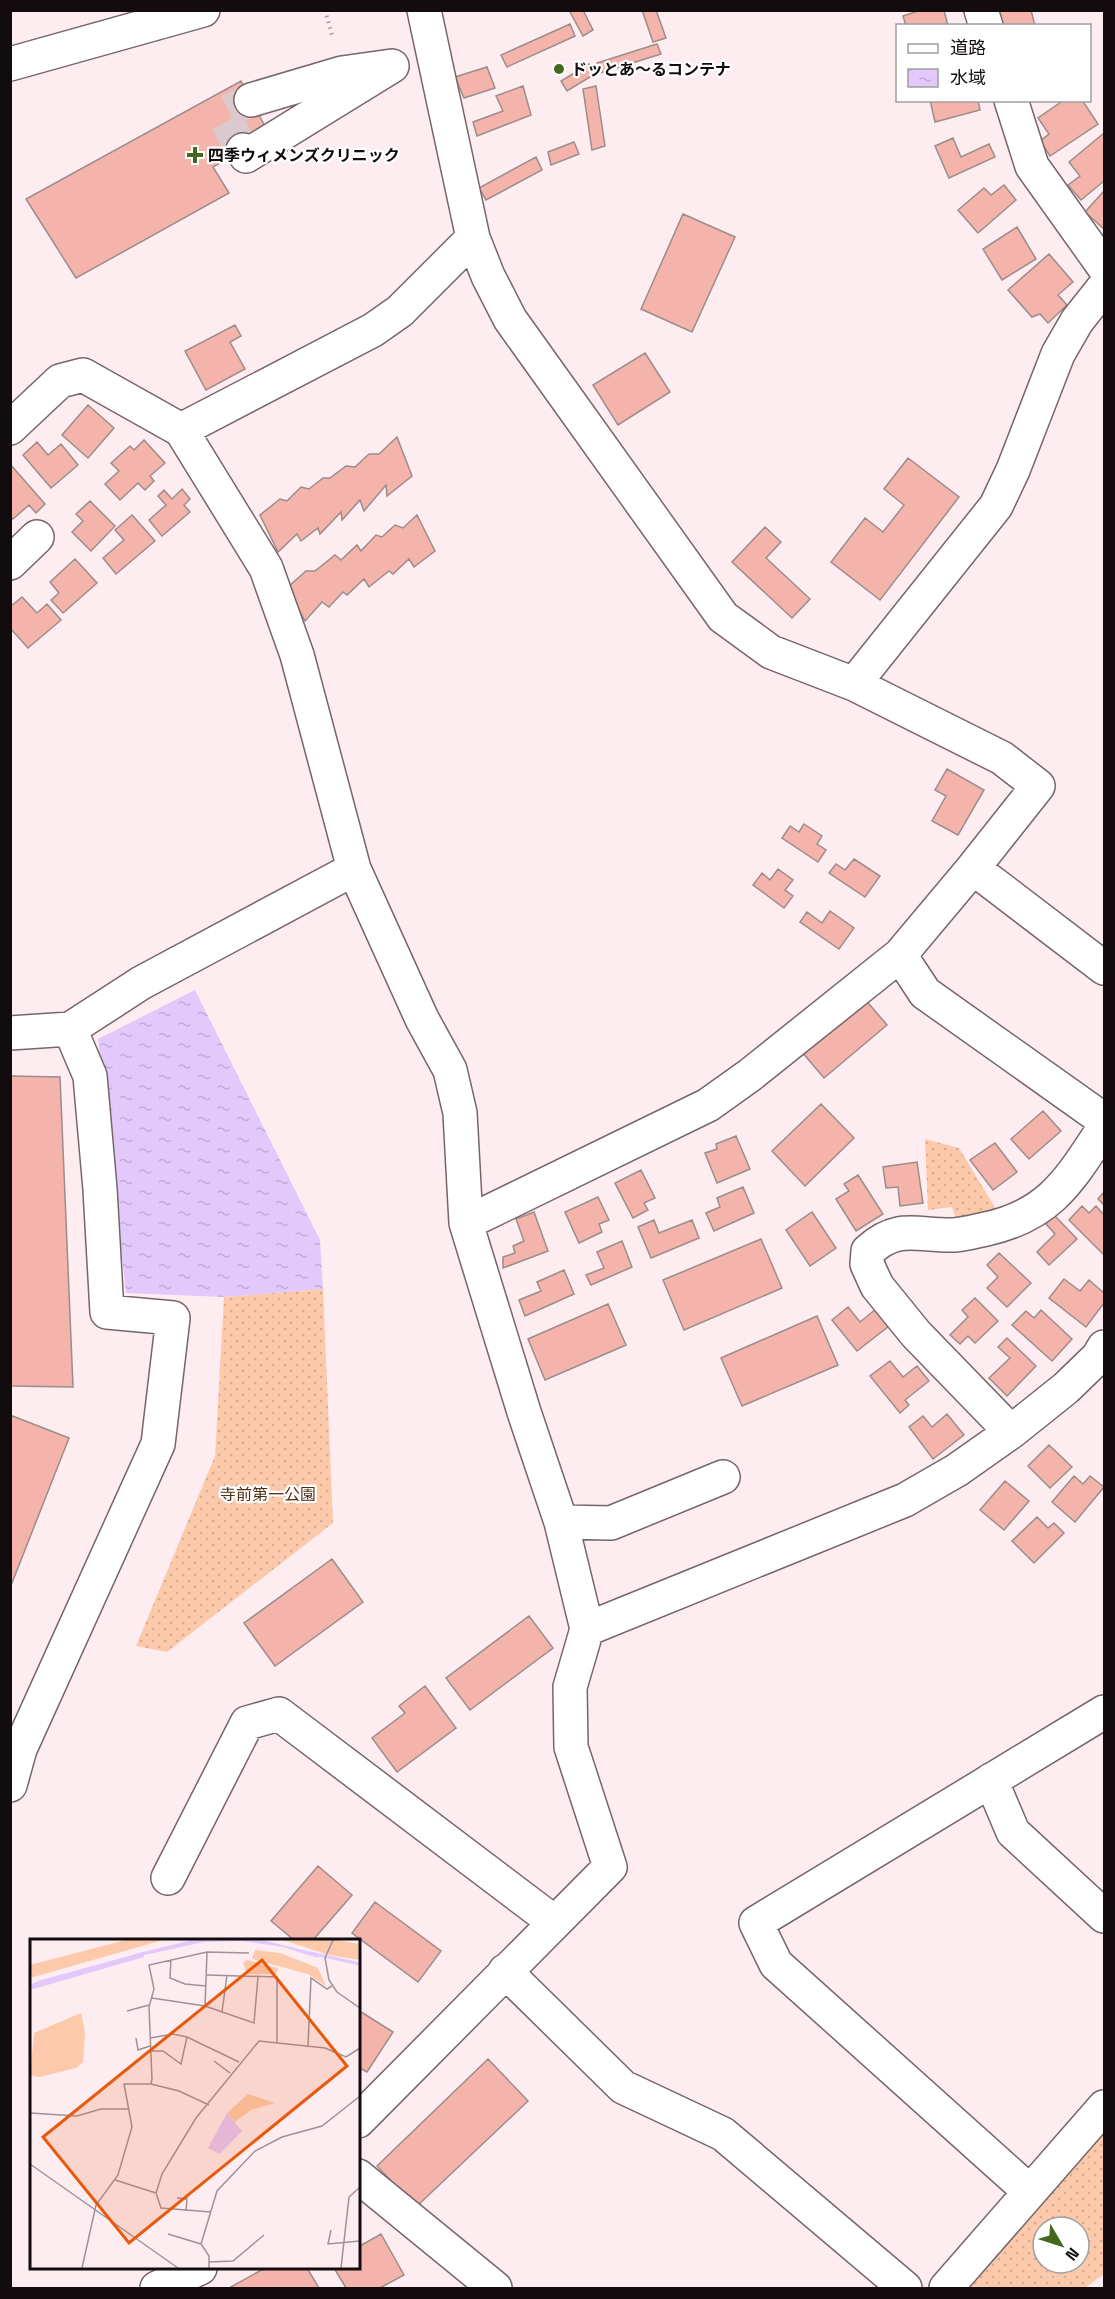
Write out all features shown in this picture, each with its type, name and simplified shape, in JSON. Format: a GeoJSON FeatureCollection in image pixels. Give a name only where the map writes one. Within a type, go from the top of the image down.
{"type":"FeatureCollection","features":[{"type":"Feature","properties":{"kind":"street"},"geometry":{"type":"LineString","coordinates":[[10,64],[203,10]]}},
{"type":"Feature","properties":{"kind":"street"},"geometry":{"type":"LineString","coordinates":[[424,10],[473,238],[488,276],[510,319],[723,617],[771,652],[854,684],[1002,758],[1038,786],[900,955],[750,1075],[708,1105],[466,1223]]}},
{"type":"Feature","properties":{"kind":"street"},"geometry":{"type":"LineString","coordinates":[[250,100],[342,74],[435,59]]}},
{"type":"Feature","properties":{"kind":"street"},"geometry":{"type":"LineString","coordinates":[[243,150],[246,156],[392,66]]}},
{"type":"Feature","properties":{"kind":"street"},"geometry":{"type":"LineString","coordinates":[[1012,102],[1032,166],[1104,267]]}},
{"type":"Feature","properties":{"kind":"street"},"geometry":{"type":"LineString","coordinates":[[181,430],[373,330],[400,311],[473,238]]}},
{"type":"Feature","properties":{"kind":"street"},"geometry":{"type":"LineString","coordinates":[[854,684],[996,506],[1013,470],[1058,354],[1077,321],[1104,287]]}},
{"type":"Feature","properties":{"kind":"street"},"geometry":{"type":"LineString","coordinates":[[10,428],[60,381],[83,375],[181,430],[266,568],[297,655],[354,869],[422,1019],[450,1070],[460,1113],[466,1223],[524,1412],[561,1522],[586,1629],[570,1687],[571,1747],[610,1867],[360,2119]]}},
{"type":"Feature","properties":{"kind":"street"},"geometry":{"type":"LineString","coordinates":[[10,563],[37,537]]}},
{"type":"Feature","properties":{"kind":"street"},"geometry":{"type":"LineString","coordinates":[[973,868],[1104,968]]}},
{"type":"Feature","properties":{"kind":"street"},"geometry":{"type":"LineString","coordinates":[[10,1033],[70,1029],[141,983],[354,869]]}},
{"type":"Feature","properties":{"kind":"street"},"geometry":{"type":"LineString","coordinates":[[900,955],[925,993],[1104,1120]]}},
{"type":"Feature","properties":{"kind":"street"},"geometry":{"type":"LineString","coordinates":[[10,1785],[20,1749],[158,1444],[173,1318],[108,1312],[90,1076],[70,1029]]}},
{"type":"Feature","properties":{"kind":"street"},"geometry":{"type":"LineString","coordinates":[[1011,1432],[916,1334],[877,1286],[867,1264],[868,1251],[881,1239],[901,1233],[956,1235],[1005,1225],[1047,1204],[1072,1177],[1104,1128]]}},
{"type":"Feature","properties":{"kind":"street"},"geometry":{"type":"LineString","coordinates":[[586,1629],[905,1500],[957,1470],[1011,1432],[1066,1388],[1098,1357],[1104,1347]]}},
{"type":"Feature","properties":{"kind":"street"},"geometry":{"type":"LineString","coordinates":[[561,1522],[611,1523],[723,1477]]}},
{"type":"Feature","properties":{"kind":"street"},"geometry":{"type":"LineString","coordinates":[[1029,2191],[776,1964],[756,1923],[1104,1712]]}},
{"type":"Feature","properties":{"kind":"street"},"geometry":{"type":"LineString","coordinates":[[168,1878],[247,1723],[279,1714],[554,1922]]}},
{"type":"Feature","properties":{"kind":"street"},"geometry":{"type":"LineString","coordinates":[[991,1780],[1013,1833],[1104,1916]]}},
{"type":"Feature","properties":{"kind":"street"},"geometry":{"type":"LineString","coordinates":[[505,1971],[623,2087],[723,2134],[904,2289]]}},
{"type":"Feature","properties":{"kind":"street"},"geometry":{"type":"LineString","coordinates":[[946,2289],[1104,2107]]}},
{"type":"Feature","properties":{"kind":"street"},"geometry":{"type":"LineString","coordinates":[[360,2178],[495,2289]]}},
{"type":"Feature","properties":{"kind":"street"},"geometry":{"type":"LineString","coordinates":[[158,2289],[198,2269]]}},
{"type":"Feature","properties":{"kind":"green space"},"geometry":{"type":"Polygon","coordinates":[[[925,1139],[959,1148],[999,1214],[957,1221],[952,1207],[928,1210],[925,1139]]]}},
{"type":"Feature","properties":{"kind":"green space","name":"寺前第一公園"},"geometry":{"type":"Polygon","coordinates":[[[323,1289],[333,1523],[167,1652],[136,1646],[215,1456],[224,1297],[323,1289]]]}},
{"type":"Feature","properties":{"kind":"green space"},"geometry":{"type":"Polygon","coordinates":[[[1104,2132],[1104,2274],[1085,2288],[970,2288],[1031,2217],[1031,2275],[1091,2275],[1091,2215],[1033,2215],[1104,2132]]]}},
{"type":"Feature","properties":{"kind":"water"},"geometry":{"type":"Polygon","coordinates":[[[195,990],[320,1240],[323,1289],[224,1297],[126,1293],[98,1039],[195,990]]]}},
{"type":"Feature","properties":{"kind":"building"},"geometry":{"type":"Polygon","coordinates":[[[569,10],[583,10],[593,30],[583,36],[569,10]]]}},
{"type":"Feature","properties":{"kind":"building"},"geometry":{"type":"Polygon","coordinates":[[[642,10],[656,10],[666,38],[653,42],[642,10]]]}},
{"type":"Feature","properties":{"kind":"building"},"geometry":{"type":"Polygon","coordinates":[[[921,10],[944,10],[948,24],[905,24],[903,16],[921,10]]]}},
{"type":"Feature","properties":{"kind":"building"},"geometry":{"type":"Polygon","coordinates":[[[996,10],[1031,10],[1034,24],[1000,24],[996,10]]]}},
{"type":"Feature","properties":{"kind":"building"},"geometry":{"type":"Polygon","coordinates":[[[570,24],[575,36],[507,67],[501,55],[570,24]]]}},
{"type":"Feature","properties":{"kind":"building"},"geometry":{"type":"Polygon","coordinates":[[[657,44],[661,54],[600,73],[597,63],[657,44]]]}},
{"type":"Feature","properties":{"kind":"building"},"geometry":{"type":"Polygon","coordinates":[[[589,64],[595,74],[567,91],[561,81],[589,64]]]}},
{"type":"Feature","properties":{"kind":"building"},"geometry":{"type":"Polygon","coordinates":[[[487,67],[495,88],[464,98],[455,77],[487,67]]]}},
{"type":"Feature","properties":{"kind":"building"},"geometry":{"type":"Polygon","coordinates":[[[241,81],[269,134],[213,167],[229,193],[76,278],[26,199],[241,81]]]}},
{"type":"Feature","properties":{"kind":"building"},"geometry":{"type":"Polygon","coordinates":[[[523,86],[531,115],[477,136],[473,122],[503,111],[496,96],[523,86]]]}},
{"type":"Feature","properties":{"kind":"building"},"geometry":{"type":"Polygon","coordinates":[[[596,86],[605,146],[592,150],[583,89],[596,86]]]}},
{"type":"Feature","properties":{"kind":"building"},"geometry":{"type":"Polygon","coordinates":[[[930,102],[978,102],[980,110],[935,122],[930,102]]]}},
{"type":"Feature","properties":{"kind":"building"},"geometry":{"type":"Polygon","coordinates":[[[1061,102],[1083,102],[1098,124],[1050,156],[1040,141],[1049,134],[1038,118],[1061,102]]]}},
{"type":"Feature","properties":{"kind":"building"},"geometry":{"type":"Polygon","coordinates":[[[1104,133],[1104,181],[1081,200],[1068,185],[1080,176],[1069,162],[1104,133]]]}},
{"type":"Feature","properties":{"kind":"building"},"geometry":{"type":"Polygon","coordinates":[[[953,138],[961,157],[989,144],[995,157],[949,178],[935,146],[953,138]]]}},
{"type":"Feature","properties":{"kind":"building"},"geometry":{"type":"Polygon","coordinates":[[[574,142],[579,154],[551,165],[548,152],[574,142]]]}},
{"type":"Feature","properties":{"kind":"building"},"geometry":{"type":"Polygon","coordinates":[[[536,157],[542,170],[486,200],[479,188],[536,157]]]}},
{"type":"Feature","properties":{"kind":"building"},"geometry":{"type":"Polygon","coordinates":[[[1004,185],[1016,200],[978,233],[958,210],[984,188],[991,195],[1004,185]]]}},
{"type":"Feature","properties":{"kind":"building"},"geometry":{"type":"Polygon","coordinates":[[[1104,191],[1104,229],[1085,212],[1104,191]]]}},
{"type":"Feature","properties":{"kind":"building"},"geometry":{"type":"Polygon","coordinates":[[[683,214],[735,237],[692,332],[641,309],[683,214]]]}},
{"type":"Feature","properties":{"kind":"building"},"geometry":{"type":"Polygon","coordinates":[[[1017,227],[1036,259],[1002,280],[983,249],[1017,227]]]}},
{"type":"Feature","properties":{"kind":"building"},"geometry":{"type":"Polygon","coordinates":[[[1049,254],[1073,282],[1058,295],[1067,305],[1048,323],[1040,314],[1032,317],[1008,290],[1049,254]]]}},
{"type":"Feature","properties":{"kind":"building"},"geometry":{"type":"Polygon","coordinates":[[[235,325],[241,336],[230,342],[245,369],[206,390],[185,351],[235,325]]]}},
{"type":"Feature","properties":{"kind":"building"},"geometry":{"type":"Polygon","coordinates":[[[645,353],[670,392],[618,425],[593,385],[645,353]]]}},
{"type":"Feature","properties":{"kind":"building"},"geometry":{"type":"Polygon","coordinates":[[[88,405],[114,428],[88,458],[62,435],[88,405]]]}},
{"type":"Feature","properties":{"kind":"building"},"geometry":{"type":"Polygon","coordinates":[[[397,437],[412,476],[387,496],[386,485],[364,511],[360,500],[342,520],[341,512],[320,534],[318,528],[301,541],[297,534],[278,552],[260,515],[280,499],[287,501],[301,487],[309,489],[323,478],[330,478],[346,466],[355,467],[369,454],[379,454],[397,437]]]}},
{"type":"Feature","properties":{"kind":"building"},"geometry":{"type":"Polygon","coordinates":[[[144,440],[165,463],[150,476],[154,481],[145,490],[138,483],[120,500],[105,484],[119,471],[111,463],[130,446],[134,450],[144,440]]]}},
{"type":"Feature","properties":{"kind":"building"},"geometry":{"type":"Polygon","coordinates":[[[37,442],[48,455],[61,444],[78,465],[51,488],[23,455],[37,442]]]}},
{"type":"Feature","properties":{"kind":"building"},"geometry":{"type":"Polygon","coordinates":[[[908,458],[959,497],[880,600],[831,562],[865,518],[883,532],[904,505],[884,489],[908,458]]]}},
{"type":"Feature","properties":{"kind":"building"},"geometry":{"type":"Polygon","coordinates":[[[10,464],[45,504],[36,513],[29,505],[13,519],[10,516],[10,464]]]}},
{"type":"Feature","properties":{"kind":"building"},"geometry":{"type":"Polygon","coordinates":[[[182,489],[190,499],[184,505],[190,512],[162,536],[149,520],[166,505],[158,496],[164,490],[172,499],[182,489]]]}},
{"type":"Feature","properties":{"kind":"building"},"geometry":{"type":"Polygon","coordinates":[[[90,501],[115,526],[91,551],[72,532],[83,521],[76,514],[90,501]]]}},
{"type":"Feature","properties":{"kind":"building"},"geometry":{"type":"Polygon","coordinates":[[[132,515],[155,541],[116,574],[103,558],[124,540],[115,530],[132,515]]]}},
{"type":"Feature","properties":{"kind":"building"},"geometry":{"type":"Polygon","coordinates":[[[417,515],[435,551],[414,567],[409,559],[393,574],[389,571],[369,587],[364,579],[347,595],[343,592],[329,607],[322,602],[305,621],[287,588],[306,571],[315,571],[335,555],[341,560],[357,545],[361,551],[376,535],[382,537],[395,525],[403,528],[417,515]]]}},
{"type":"Feature","properties":{"kind":"building"},"geometry":{"type":"Polygon","coordinates":[[[765,527],[781,542],[766,558],[810,599],[792,618],[732,562],[765,527]]]}},
{"type":"Feature","properties":{"kind":"building"},"geometry":{"type":"Polygon","coordinates":[[[75,559],[97,583],[63,613],[51,600],[59,593],[50,582],[75,559]]]}},
{"type":"Feature","properties":{"kind":"building"},"geometry":{"type":"Polygon","coordinates":[[[22,597],[37,613],[47,604],[61,620],[28,648],[10,628],[10,607],[22,597]]]}},
{"type":"Feature","properties":{"kind":"building"},"geometry":{"type":"Polygon","coordinates":[[[947,769],[984,790],[958,835],[932,821],[946,796],[935,790],[947,769]]]}},
{"type":"Feature","properties":{"kind":"building"},"geometry":{"type":"Polygon","coordinates":[[[804,824],[822,836],[817,844],[826,850],[818,862],[782,838],[790,826],[799,832],[804,824]]]}},
{"type":"Feature","properties":{"kind":"building"},"geometry":{"type":"Polygon","coordinates":[[[854,859],[880,876],[865,897],[829,873],[836,864],[845,870],[854,859]]]}},
{"type":"Feature","properties":{"kind":"building"},"geometry":{"type":"Polygon","coordinates":[[[778,869],[793,880],[785,890],[793,896],[784,908],[753,885],[762,873],[770,880],[778,869]]]}},
{"type":"Feature","properties":{"kind":"building"},"geometry":{"type":"Polygon","coordinates":[[[830,911],[854,928],[839,949],[800,922],[807,912],[822,923],[830,911]]]}},
{"type":"Feature","properties":{"kind":"building"},"geometry":{"type":"Polygon","coordinates":[[[864,998],[887,1025],[824,1078],[802,1052],[864,998]]]}},
{"type":"Feature","properties":{"kind":"building"},"geometry":{"type":"Polygon","coordinates":[[[10,1076],[60,1077],[73,1387],[10,1386],[10,1076]]]}},
{"type":"Feature","properties":{"kind":"building"},"geometry":{"type":"Polygon","coordinates":[[[821,1104],[854,1138],[805,1186],[772,1151],[821,1104]]]}},
{"type":"Feature","properties":{"kind":"building"},"geometry":{"type":"Polygon","coordinates":[[[1043,1111],[1061,1131],[1029,1159],[1011,1139],[1043,1111]]]}},
{"type":"Feature","properties":{"kind":"building"},"geometry":{"type":"Polygon","coordinates":[[[736,1136],[750,1169],[717,1183],[705,1153],[717,1149],[716,1144],[736,1136]]]}},
{"type":"Feature","properties":{"kind":"building"},"geometry":{"type":"Polygon","coordinates":[[[995,1143],[1017,1172],[993,1190],[970,1160],[995,1143]]]}},
{"type":"Feature","properties":{"kind":"building"},"geometry":{"type":"Polygon","coordinates":[[[917,1162],[923,1203],[900,1206],[898,1187],[886,1188],[883,1167],[917,1162]]]}},
{"type":"Feature","properties":{"kind":"building"},"geometry":{"type":"Polygon","coordinates":[[[641,1170],[655,1198],[644,1203],[648,1210],[633,1218],[615,1183],[641,1170]]]}},
{"type":"Feature","properties":{"kind":"building"},"geometry":{"type":"Polygon","coordinates":[[[858,1175],[883,1214],[856,1231],[836,1199],[849,1191],[844,1184],[858,1175]]]}},
{"type":"Feature","properties":{"kind":"building"},"geometry":{"type":"Polygon","coordinates":[[[743,1187],[754,1213],[714,1231],[706,1213],[720,1207],[717,1198],[743,1187]]]}},
{"type":"Feature","properties":{"kind":"building"},"geometry":{"type":"Polygon","coordinates":[[[1104,1192],[1104,1205],[1098,1199],[1104,1192]]]}},
{"type":"Feature","properties":{"kind":"building"},"geometry":{"type":"Polygon","coordinates":[[[598,1197],[609,1220],[599,1224],[602,1232],[579,1243],[565,1212],[598,1197]]]}},
{"type":"Feature","properties":{"kind":"building"},"geometry":{"type":"Polygon","coordinates":[[[1082,1206],[1089,1213],[1096,1206],[1104,1215],[1104,1255],[1069,1220],[1082,1206]]]}},
{"type":"Feature","properties":{"kind":"building"},"geometry":{"type":"Polygon","coordinates":[[[534,1212],[548,1251],[503,1268],[503,1257],[515,1253],[513,1246],[524,1241],[516,1219],[534,1212]]]}},
{"type":"Feature","properties":{"kind":"building"},"geometry":{"type":"Polygon","coordinates":[[[812,1212],[836,1248],[810,1266],[786,1230],[812,1212]]]}},
{"type":"Feature","properties":{"kind":"building"},"geometry":{"type":"Polygon","coordinates":[[[1054,1215],[1077,1239],[1049,1265],[1037,1252],[1055,1234],[1046,1224],[1054,1215]]]}},
{"type":"Feature","properties":{"kind":"building"},"geometry":{"type":"Polygon","coordinates":[[[654,1220],[659,1233],[692,1220],[699,1238],[651,1258],[638,1227],[654,1220]]]}},
{"type":"Feature","properties":{"kind":"building"},"geometry":{"type":"Polygon","coordinates":[[[761,1239],[782,1288],[684,1330],[663,1280],[761,1239]]]}},
{"type":"Feature","properties":{"kind":"building"},"geometry":{"type":"Polygon","coordinates":[[[622,1241],[632,1267],[591,1285],[586,1275],[604,1268],[597,1252],[622,1241]]]}},
{"type":"Feature","properties":{"kind":"building"},"geometry":{"type":"Polygon","coordinates":[[[999,1253],[1031,1283],[1007,1307],[987,1288],[998,1277],[987,1265],[999,1253]]]}},
{"type":"Feature","properties":{"kind":"building"},"geometry":{"type":"Polygon","coordinates":[[[564,1270],[574,1294],[525,1316],[519,1300],[541,1291],[537,1282],[564,1270]]]}},
{"type":"Feature","properties":{"kind":"building"},"geometry":{"type":"Polygon","coordinates":[[[1064,1279],[1080,1291],[1089,1280],[1104,1293],[1104,1303],[1086,1327],[1049,1298],[1064,1279]]]}},
{"type":"Feature","properties":{"kind":"building"},"geometry":{"type":"Polygon","coordinates":[[[975,1298],[998,1321],[975,1343],[968,1336],[960,1344],[950,1335],[968,1317],[962,1310],[975,1298]]]}},
{"type":"Feature","properties":{"kind":"building"},"geometry":{"type":"Polygon","coordinates":[[[608,1304],[626,1345],[545,1380],[528,1339],[608,1304]]]}},
{"type":"Feature","properties":{"kind":"building"},"geometry":{"type":"Polygon","coordinates":[[[848,1307],[860,1322],[876,1309],[889,1326],[857,1351],[832,1320],[848,1307]]]}},
{"type":"Feature","properties":{"kind":"building"},"geometry":{"type":"Polygon","coordinates":[[[1041,1310],[1072,1339],[1052,1361],[1012,1325],[1026,1311],[1034,1318],[1041,1310]]]}},
{"type":"Feature","properties":{"kind":"building"},"geometry":{"type":"Polygon","coordinates":[[[817,1316],[838,1365],[742,1406],[721,1358],[817,1316]]]}},
{"type":"Feature","properties":{"kind":"building"},"geometry":{"type":"Polygon","coordinates":[[[1007,1338],[1036,1366],[1007,1396],[989,1378],[1010,1358],[998,1347],[1007,1338]]]}},
{"type":"Feature","properties":{"kind":"building"},"geometry":{"type":"Polygon","coordinates":[[[890,1361],[903,1377],[917,1366],[929,1381],[905,1400],[909,1405],[900,1413],[870,1376],[890,1361]]]}},
{"type":"Feature","properties":{"kind":"building"},"geometry":{"type":"Polygon","coordinates":[[[947,1414],[964,1435],[933,1459],[909,1427],[923,1416],[932,1427],[947,1414]]]}},
{"type":"Feature","properties":{"kind":"building"},"geometry":{"type":"Polygon","coordinates":[[[10,1415],[69,1438],[10,1588],[10,1415]]]}},
{"type":"Feature","properties":{"kind":"building"},"geometry":{"type":"Polygon","coordinates":[[[1049,1445],[1072,1467],[1050,1488],[1028,1466],[1049,1445]]]}},
{"type":"Feature","properties":{"kind":"building"},"geometry":{"type":"Polygon","coordinates":[[[1074,1476],[1083,1484],[1090,1476],[1104,1487],[1075,1522],[1052,1502],[1074,1476]]]}},
{"type":"Feature","properties":{"kind":"building"},"geometry":{"type":"Polygon","coordinates":[[[1005,1481],[1029,1501],[1004,1530],[980,1510],[1005,1481]]]}},
{"type":"Feature","properties":{"kind":"building"},"geometry":{"type":"Polygon","coordinates":[[[1037,1517],[1048,1528],[1054,1523],[1064,1533],[1034,1563],[1012,1541],[1037,1517]]]}},
{"type":"Feature","properties":{"kind":"building"},"geometry":{"type":"Polygon","coordinates":[[[332,1559],[363,1602],[275,1666],[244,1623],[332,1559]]]}},
{"type":"Feature","properties":{"kind":"building"},"geometry":{"type":"Polygon","coordinates":[[[529,1616],[553,1648],[470,1710],[446,1678],[529,1616]]]}},
{"type":"Feature","properties":{"kind":"building"},"geometry":{"type":"Polygon","coordinates":[[[425,1686],[456,1728],[397,1772],[372,1738],[405,1713],[399,1706],[425,1686]]]}},
{"type":"Feature","properties":{"kind":"building"},"geometry":{"type":"Polygon","coordinates":[[[318,1866],[352,1895],[314,1939],[293,1939],[271,1921],[318,1866]]]}},
{"type":"Feature","properties":{"kind":"building"},"geometry":{"type":"Polygon","coordinates":[[[375,1902],[441,1951],[418,1982],[352,1933],[375,1902]]]}},
{"type":"Feature","properties":{"kind":"building"},"geometry":{"type":"Polygon","coordinates":[[[360,2011],[393,2032],[367,2072],[360,2068],[360,2011]]]}},
{"type":"Feature","properties":{"kind":"building"},"geometry":{"type":"Polygon","coordinates":[[[488,2059],[528,2101],[416,2207],[377,2166],[488,2059]]]}},
{"type":"Feature","properties":{"kind":"building"},"geometry":{"type":"Polygon","coordinates":[[[381,2234],[404,2275],[380,2288],[346,2288],[335,2269],[360,2269],[360,2246],[381,2234]]]}},
{"type":"Feature","properties":{"kind":"building"},"geometry":{"type":"Polygon","coordinates":[[[263,2269],[308,2269],[319,2288],[229,2288],[263,2269]]]}},
{"type":"Feature","properties":{"kind":"tunnel"},"geometry":{"type":"LineString","coordinates":[[243,150],[222,114],[251,100]]}},
{"type":"Feature","properties":{"kind":"place","name":"ドッとあ〜るコンテナ"},"geometry":{"type":"Point","coordinates":[559,69]}},
{"type":"Feature","properties":{"kind":"place","name":"四季ウィメンズクリニック"},"geometry":{"type":"Point","coordinates":[195,155]}}]}
